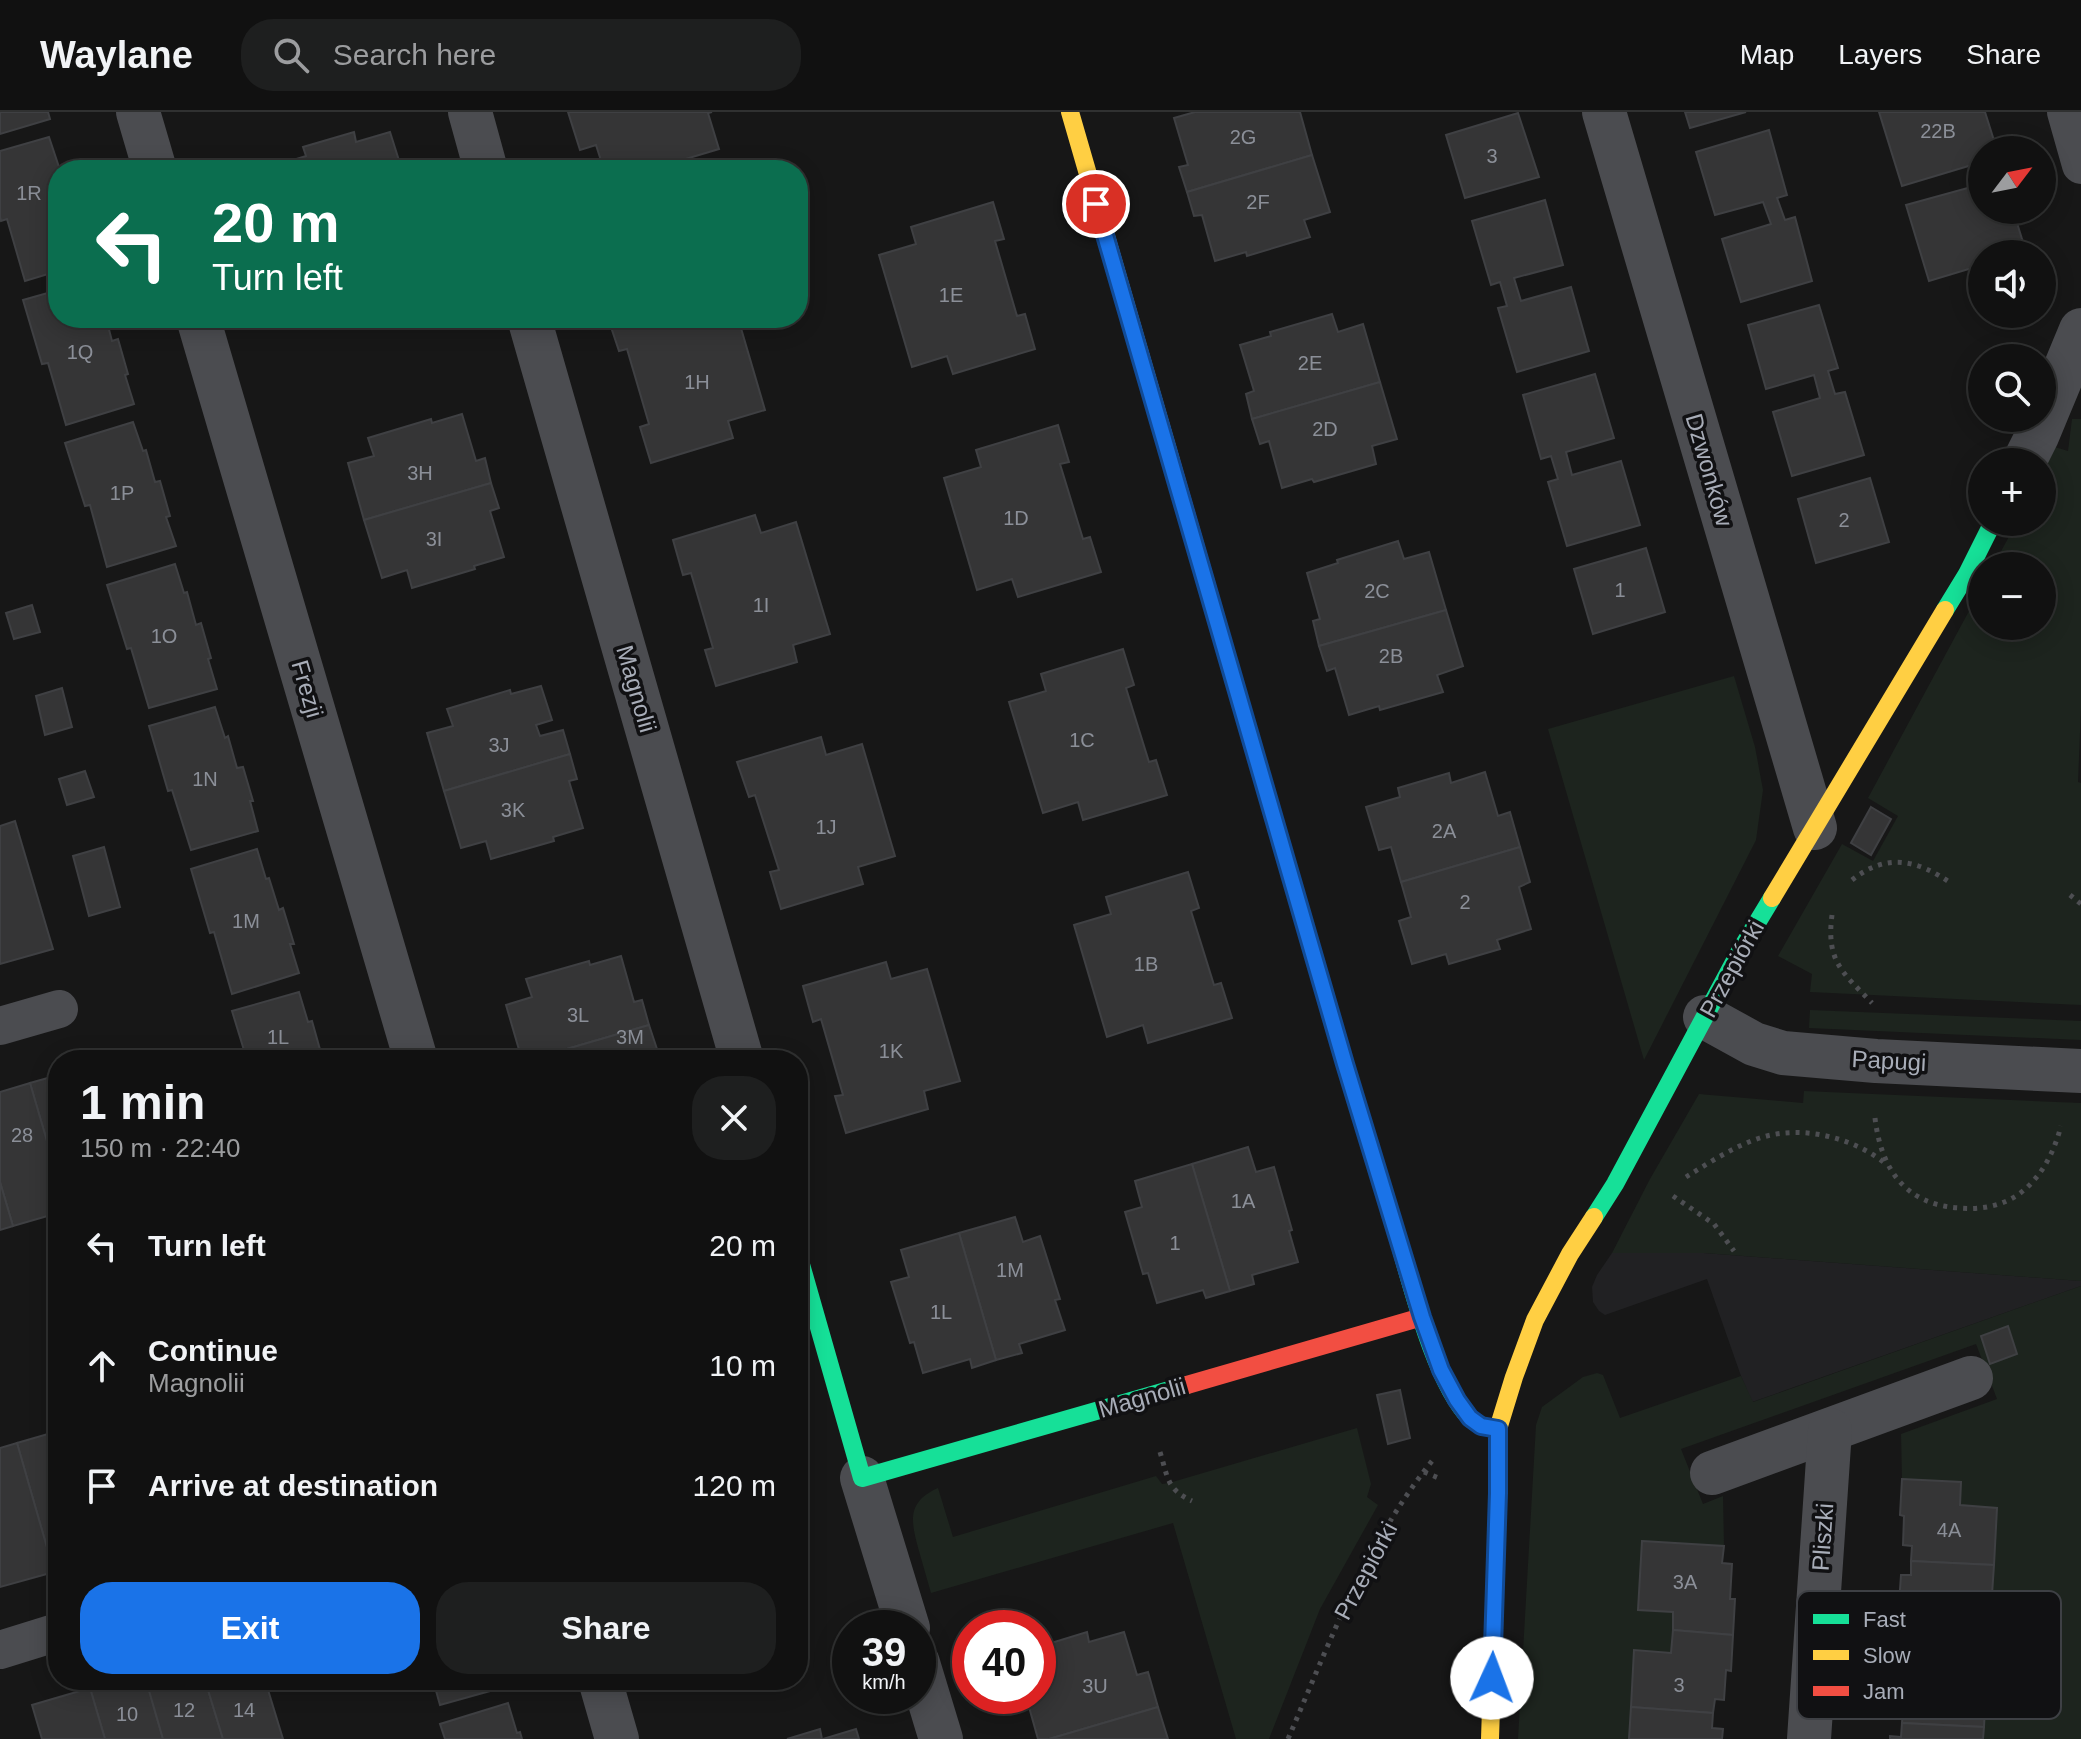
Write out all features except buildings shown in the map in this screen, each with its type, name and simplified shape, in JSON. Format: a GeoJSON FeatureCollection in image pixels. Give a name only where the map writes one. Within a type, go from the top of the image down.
{"type":"FeatureCollection","features":[{"type":"Feature","properties":{"kind":"street"},"geometry":{"type":"LineString","coordinates":[[138,112],[152,160]]}},
{"type":"Feature","properties":{"kind":"street"},"geometry":{"type":"LineString","coordinates":[[470,112],[483,160]]}},
{"type":"Feature","properties":{"kind":"street"},"geometry":{"type":"LineString","coordinates":[[1070,112],[1345,1064],[1422,1317],[1441,1370],[1457,1400],[1470,1418],[1481,1426],[1498,1429]]}},
{"type":"Feature","properties":{"kind":"street","name":"Dzwonków"},"geometry":{"type":"LineString","coordinates":[[1604,112],[1815,828]]}},
{"type":"Feature","properties":{"kind":"street","name":"Frezji"},"geometry":{"type":"LineString","coordinates":[[201,328],[413,1050]]}},
{"type":"Feature","properties":{"kind":"street","name":"Magnolii"},"geometry":{"type":"LineString","coordinates":[[532,328],[739,1050]]}},
{"type":"Feature","properties":{"kind":"street"},"geometry":{"type":"LineString","coordinates":[[2031,448],[2081,330]]}},
{"type":"Feature","properties":{"kind":"street","name":"Przepiórki"},"geometry":{"type":"LineString","coordinates":[[1490,1739],[1498,1429],[1535,1320],[1570,1254],[1615,1184],[1740,951],[1967,574],[1986,536]]}},
{"type":"Feature","properties":{"kind":"street","name":"Papugi"},"geometry":{"type":"LineString","coordinates":[[1705,1017],[1765,1048],[1807,1055],[2075,1071]]}},
{"type":"Feature","properties":{"kind":"street"},"geometry":{"type":"LineString","coordinates":[[808,1289],[902,1610]]}},
{"type":"Feature","properties":{"kind":"street","name":"Magnolii"},"geometry":{"type":"LineString","coordinates":[[862,1478],[1422,1317]]}},
{"type":"Feature","properties":{"kind":"street"},"geometry":{"type":"LineString","coordinates":[[1712,1473],[1971,1378]]}},
{"type":"Feature","properties":{"kind":"street","name":"Pliszki"},"geometry":{"type":"LineString","coordinates":[[1819,1591],[1830,1430]]}},
{"type":"Feature","properties":{"kind":"street"},"geometry":{"type":"LineString","coordinates":[[603,1690],[617,1739]]}},
{"type":"Feature","properties":{"kind":"street"},"geometry":{"type":"LineString","coordinates":[[933,1714],[941,1739]]}},
{"type":"Feature","properties":{"kind":"street","name":"Pliszki"},"geometry":{"type":"LineString","coordinates":[[1809,1739],[1810,1719]]}},
{"type":"Feature","properties":{"kind":"lane"},"geometry":{"type":"LineString","coordinates":[[2066,112],[2081,165]]}},
{"type":"Feature","properties":{"kind":"lane"},"geometry":{"type":"LineString","coordinates":[[0,1026],[59,1009]]}},
{"type":"Feature","properties":{"kind":"lane"},"geometry":{"type":"LineString","coordinates":[[0,1650],[48,1635]]}},
{"type":"Feature","properties":{"kind":"path"},"geometry":{"type":"LineString","coordinates":[[1847,886],[1872,866],[1896,861],[1919,865],[1952,884]]}},
{"type":"Feature","properties":{"kind":"path"},"geometry":{"type":"LineString","coordinates":[[2070,895],[2081,904]]}},
{"type":"Feature","properties":{"kind":"path"},"geometry":{"type":"LineString","coordinates":[[1836,905],[1831,916],[1832,954],[1843,974],[1872,1003]]}},
{"type":"Feature","properties":{"kind":"path"},"geometry":{"type":"LineString","coordinates":[[1876,1061],[1875,1120],[1878,1139],[1890,1167],[1905,1189],[1925,1202],[1950,1208],[1976,1209],[1999,1204],[2019,1194],[2038,1175],[2054,1148],[2075,1071]]}},
{"type":"Feature","properties":{"kind":"path"},"geometry":{"type":"LineString","coordinates":[[1684,1178],[1738,1147],[1765,1136],[1790,1133],[1818,1134],[1850,1143],[1890,1167]]}},
{"type":"Feature","properties":{"kind":"path"},"geometry":{"type":"LineString","coordinates":[[1676,1186],[1667,1193],[1714,1224],[1734,1251]]}},
{"type":"Feature","properties":{"kind":"path","name":"Przepiórki"},"geometry":{"type":"LineString","coordinates":[[1288,1739],[1349,1595],[1411,1489],[1470,1418]]}},
{"type":"Feature","properties":{"kind":"shaded area"},"geometry":{"type":"Polygon","coordinates":[[[2072,419],[2081,419],[2078,782],[2081,783],[2081,1005],[1810,992],[1812,974],[1778,956],[1842,844],[1873,861],[1898,816],[1868,798],[1968,613],[1968,640],[2056,640],[2056,552],[2001,552],[2009,536],[2056,536],[2056,448],[2047,448],[2048,445],[2068,451],[2072,419]]]}},
{"type":"Feature","properties":{"kind":"shaded area"},"geometry":{"type":"Polygon","coordinates":[[[1734,676],[1755,747],[1763,790],[1756,840],[1644,1060],[1548,729],[1734,676]]]}},
{"type":"Feature","properties":{"kind":"shaded area"},"geometry":{"type":"Polygon","coordinates":[[[1810,1010],[2081,1021],[2081,1040],[1809,1028],[1810,1010]]]}},
{"type":"Feature","properties":{"kind":"shaded area"},"geometry":{"type":"Polygon","coordinates":[[[1804,1091],[2081,1103],[2081,1281],[1704,1253],[1612,1253],[1699,1094],[1803,1103],[1804,1091]]]}},
{"type":"Feature","properties":{"kind":"shaded area"},"geometry":{"type":"Polygon","coordinates":[[[1612,1253],[1704,1253],[2081,1281],[2081,1286],[1752,1402],[1707,1279],[1605,1315],[1593,1302],[1592,1287],[1612,1253]]]}},
{"type":"Feature","properties":{"kind":"shaded area"},"geometry":{"type":"Polygon","coordinates":[[[2081,1286],[2081,1739],[1983,1739],[1984,1719],[2061,1719],[2061,1591],[1992,1591],[1997,1508],[1960,1505],[1961,1482],[1902,1479],[1901,1434],[1997,1399],[1976,1344],[1681,1449],[1703,1504],[1723,1496],[1724,1546],[1642,1541],[1638,1609],[1673,1612],[1671,1653],[1634,1651],[1629,1739],[1518,1739],[1536,1425],[1542,1407],[1583,1377],[1597,1373],[1603,1375],[1620,1418],[1741,1376],[1753,1402],[2081,1286]]]}},
{"type":"Feature","properties":{"kind":"shaded area"},"geometry":{"type":"Polygon","coordinates":[[[1357,1428],[1371,1484],[1367,1497],[1378,1505],[1320,1609],[1269,1739],[1236,1739],[1173,1523],[931,1593],[913,1522],[920,1500],[938,1488],[953,1537],[1156,1476],[1162,1484],[1169,1483],[1357,1428]]]}},
{"type":"Feature","properties":{"kind":"traffic: fast"},"geometry":{"type":"LineString","coordinates":[[1945,610],[1986,536]]}},
{"type":"Feature","properties":{"kind":"traffic: fast"},"geometry":{"type":"LineString","coordinates":[[1594,1217],[1772,898]]}},
{"type":"Feature","properties":{"kind":"traffic: fast"},"geometry":{"type":"LineString","coordinates":[[1396,1232],[1425,1330],[1445,1380],[1470,1418],[1498,1429]]}},
{"type":"Feature","properties":{"kind":"traffic: fast"},"geometry":{"type":"LineString","coordinates":[[808,1289],[862,1478],[1187,1385]]}},
{"type":"Feature","properties":{"kind":"traffic: slow"},"geometry":{"type":"LineString","coordinates":[[1070,112],[1171,461]]}},
{"type":"Feature","properties":{"kind":"traffic: slow"},"geometry":{"type":"LineString","coordinates":[[1772,898],[1945,610]]}},
{"type":"Feature","properties":{"kind":"traffic: slow"},"geometry":{"type":"LineString","coordinates":[[1240,701],[1396,1232]]}},
{"type":"Feature","properties":{"kind":"traffic: slow"},"geometry":{"type":"LineString","coordinates":[[1490,1739],[1498,1429],[1535,1320],[1570,1254],[1594,1217]]}},
{"type":"Feature","properties":{"kind":"traffic: jam"},"geometry":{"type":"LineString","coordinates":[[1171,461],[1240,701]]}},
{"type":"Feature","properties":{"kind":"traffic: jam"},"geometry":{"type":"LineString","coordinates":[[1187,1385],[1422,1317]]}},
{"type":"Feature","properties":{"kind":"route"},"geometry":{"type":"LineString","coordinates":[[1096,204],[1345,1064],[1422,1317],[1441,1370],[1457,1400],[1470,1418],[1481,1426],[1498,1429],[1492,1678]]}}]}
